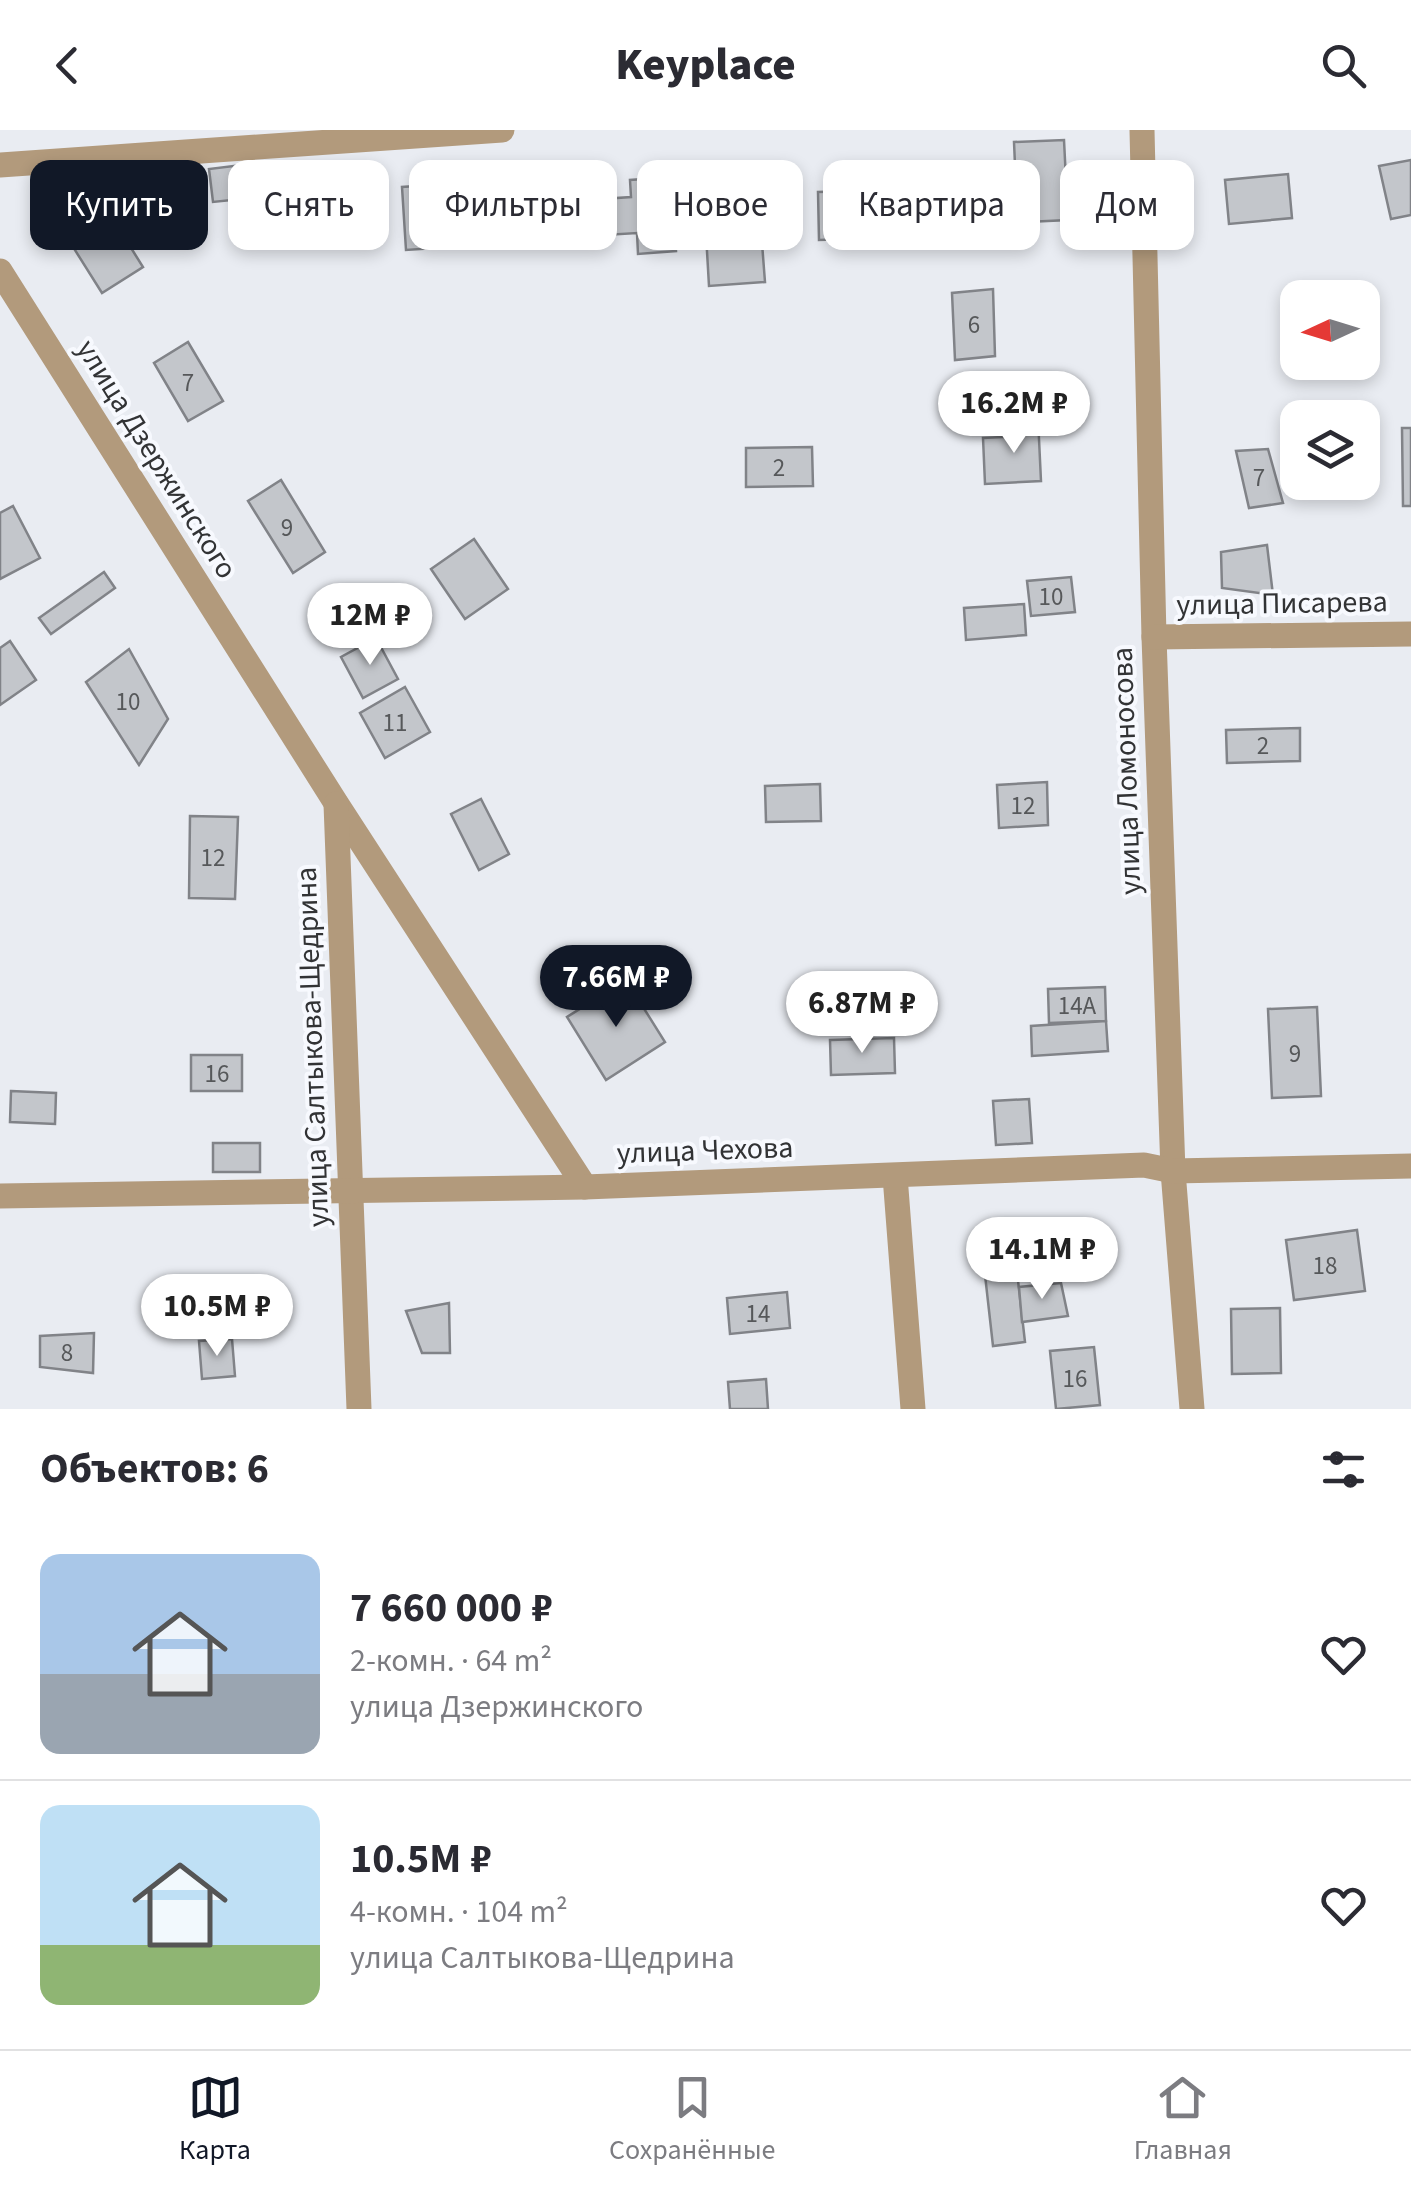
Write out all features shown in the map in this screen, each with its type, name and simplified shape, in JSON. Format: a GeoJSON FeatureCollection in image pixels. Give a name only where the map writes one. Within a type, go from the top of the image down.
{"type":"FeatureCollection","features":[{"type":"Feature","properties":{"kind":"street"},"geometry":{"type":"LineString","coordinates":[[0,166],[502,130]]}},
{"type":"Feature","properties":{"kind":"street","name":"улица Ломоносова"},"geometry":{"type":"LineString","coordinates":[[1142,130],[1154,637],[1173,1172],[1192,1409]]}},
{"type":"Feature","properties":{"kind":"street","name":"улица Дзержинского"},"geometry":{"type":"LineString","coordinates":[[0,271],[584,1187]]}},
{"type":"Feature","properties":{"kind":"street","name":"улица Писарева"},"geometry":{"type":"LineString","coordinates":[[1154,637],[1411,634]]}},
{"type":"Feature","properties":{"kind":"street","name":"улица Салтыкова-Щедрина"},"geometry":{"type":"LineString","coordinates":[[336,803],[359,1409]]}},
{"type":"Feature","properties":{"kind":"street","name":"улица Чехова"},"geometry":{"type":"LineString","coordinates":[[0,1196],[584,1187],[1144,1165],[1173,1172],[1411,1166]]}},
{"type":"Feature","properties":{"kind":"street"},"geometry":{"type":"LineString","coordinates":[[895,1176],[913,1409]]}},
{"type":"Feature","properties":{"kind":"building"},"geometry":{"type":"Polygon","coordinates":[[[1064,140],[1065,160],[1060,160],[1060,220],[1040,221],[1040,160],[1015,160],[1014,142],[1064,140]]]}},
{"type":"Feature","properties":{"kind":"building"},"geometry":{"type":"Polygon","coordinates":[[[1411,160],[1411,215],[1391,219],[1379,166],[1411,160]]]}},
{"type":"Feature","properties":{"kind":"building"},"geometry":{"type":"Polygon","coordinates":[[[228,167],[228,200],[213,202],[209,169],[228,167]]]}},
{"type":"Feature","properties":{"kind":"building"},"geometry":{"type":"Polygon","coordinates":[[[1288,174],[1292,218],[1229,224],[1225,180],[1288,174]]]}},
{"type":"Feature","properties":{"kind":"building"},"geometry":{"type":"Polygon","coordinates":[[[630,180],[637,180],[637,233],[617,234],[617,198],[631,197],[630,180]]]}},
{"type":"Feature","properties":{"kind":"building"},"geometry":{"type":"Polygon","coordinates":[[[402,187],[409,187],[409,250],[406,250],[402,187]]]}},
{"type":"Feature","properties":{"kind":"building"},"geometry":{"type":"Polygon","coordinates":[[[818,192],[823,192],[823,240],[819,240],[818,192]]]}},
{"type":"Feature","properties":{"kind":"building"},"geometry":{"type":"Polygon","coordinates":[[[75,250],[132,250],[143,267],[102,293],[75,250]]]}},
{"type":"Feature","properties":{"kind":"building"},"geometry":{"type":"Polygon","coordinates":[[[638,250],[676,250],[676,251],[638,254],[638,250]]]}},
{"type":"Feature","properties":{"kind":"building"},"geometry":{"type":"Polygon","coordinates":[[[707,250],[763,250],[765,282],[709,286],[707,250]]]}},
{"type":"Feature","properties":{"kind":"building"},"geometry":{"type":"Polygon","coordinates":[[[993,289],[995,356],[955,360],[952,293],[993,289]]]}},
{"type":"Feature","properties":{"kind":"building"},"geometry":{"type":"Polygon","coordinates":[[[188,342],[223,401],[188,421],[154,363],[188,342]]]}},
{"type":"Feature","properties":{"kind":"building"},"geometry":{"type":"Polygon","coordinates":[[[1038,418],[1041,481],[985,484],[983,438],[1023,436],[1022,419],[1038,418]]]}},
{"type":"Feature","properties":{"kind":"building"},"geometry":{"type":"Polygon","coordinates":[[[1402,428],[1411,428],[1411,506],[1403,506],[1402,428]]]}},
{"type":"Feature","properties":{"kind":"building"},"geometry":{"type":"Polygon","coordinates":[[[812,447],[813,486],[746,487],[746,448],[812,447]]]}},
{"type":"Feature","properties":{"kind":"building"},"geometry":{"type":"Polygon","coordinates":[[[1268,449],[1283,503],[1249,508],[1236,451],[1268,449]]]}},
{"type":"Feature","properties":{"kind":"building"},"geometry":{"type":"Polygon","coordinates":[[[281,480],[325,552],[293,573],[248,501],[281,480]]]}},
{"type":"Feature","properties":{"kind":"building"},"geometry":{"type":"Polygon","coordinates":[[[13,506],[40,558],[0,579],[0,513],[13,506]]]}},
{"type":"Feature","properties":{"kind":"building"},"geometry":{"type":"Polygon","coordinates":[[[474,539],[508,589],[465,619],[431,569],[474,539]]]}},
{"type":"Feature","properties":{"kind":"building"},"geometry":{"type":"Polygon","coordinates":[[[1267,545],[1273,595],[1222,588],[1221,552],[1267,545]]]}},
{"type":"Feature","properties":{"kind":"building"},"geometry":{"type":"Polygon","coordinates":[[[104,572],[115,588],[51,634],[39,618],[104,572]]]}},
{"type":"Feature","properties":{"kind":"building"},"geometry":{"type":"Polygon","coordinates":[[[1071,577],[1075,612],[1031,616],[1027,581],[1071,577]]]}},
{"type":"Feature","properties":{"kind":"building"},"geometry":{"type":"Polygon","coordinates":[[[1024,604],[1026,635],[966,640],[964,608],[1024,604]]]}},
{"type":"Feature","properties":{"kind":"building"},"geometry":{"type":"Polygon","coordinates":[[[376,638],[398,679],[363,698],[341,657],[376,638]]]}},
{"type":"Feature","properties":{"kind":"building"},"geometry":{"type":"Polygon","coordinates":[[[10,641],[36,680],[0,705],[0,648],[10,641]]]}},
{"type":"Feature","properties":{"kind":"building"},"geometry":{"type":"Polygon","coordinates":[[[129,649],[168,719],[139,765],[86,682],[129,649]]]}},
{"type":"Feature","properties":{"kind":"building"},"geometry":{"type":"Polygon","coordinates":[[[405,687],[430,732],[385,758],[360,713],[405,687]]]}},
{"type":"Feature","properties":{"kind":"building"},"geometry":{"type":"Polygon","coordinates":[[[1300,728],[1300,761],[1227,763],[1226,730],[1300,728]]]}},
{"type":"Feature","properties":{"kind":"building"},"geometry":{"type":"Polygon","coordinates":[[[1047,782],[1048,825],[999,828],[997,785],[1047,782]]]}},
{"type":"Feature","properties":{"kind":"building"},"geometry":{"type":"Polygon","coordinates":[[[820,784],[821,821],[766,822],[765,786],[820,784]]]}},
{"type":"Feature","properties":{"kind":"building"},"geometry":{"type":"Polygon","coordinates":[[[481,799],[509,854],[479,870],[451,814],[481,799]]]}},
{"type":"Feature","properties":{"kind":"building"},"geometry":{"type":"Polygon","coordinates":[[[190,816],[238,817],[235,899],[189,898],[190,816]]]}},
{"type":"Feature","properties":{"kind":"building"},"geometry":{"type":"Polygon","coordinates":[[[626,980],[665,1042],[606,1080],[567,1017],[626,980]]]}},
{"type":"Feature","properties":{"kind":"building"},"geometry":{"type":"Polygon","coordinates":[[[1105,987],[1106,1021],[1049,1023],[1048,989],[1105,987]]]}},
{"type":"Feature","properties":{"kind":"building"},"geometry":{"type":"Polygon","coordinates":[[[1317,1007],[1321,1096],[1272,1098],[1268,1009],[1317,1007]]]}},
{"type":"Feature","properties":{"kind":"building"},"geometry":{"type":"Polygon","coordinates":[[[1106,1021],[1108,1051],[1032,1056],[1031,1026],[1106,1021]]]}},
{"type":"Feature","properties":{"kind":"building"},"geometry":{"type":"Polygon","coordinates":[[[894,1038],[895,1073],[831,1075],[830,1040],[894,1038]]]}},
{"type":"Feature","properties":{"kind":"building"},"geometry":{"type":"Polygon","coordinates":[[[191,1055],[242,1055],[242,1091],[191,1091],[191,1055]]]}},
{"type":"Feature","properties":{"kind":"building"},"geometry":{"type":"Polygon","coordinates":[[[11,1091],[56,1093],[55,1124],[10,1122],[11,1091]]]}},
{"type":"Feature","properties":{"kind":"building"},"geometry":{"type":"Polygon","coordinates":[[[1029,1099],[1032,1143],[996,1145],[993,1101],[1029,1099]]]}},
{"type":"Feature","properties":{"kind":"building"},"geometry":{"type":"Polygon","coordinates":[[[213,1143],[260,1143],[260,1172],[213,1172],[213,1143]]]}},
{"type":"Feature","properties":{"kind":"building"},"geometry":{"type":"Polygon","coordinates":[[[1357,1230],[1365,1291],[1294,1300],[1286,1240],[1357,1230]]]}},
{"type":"Feature","properties":{"kind":"building"},"geometry":{"type":"Polygon","coordinates":[[[1016,1263],[1025,1342],[993,1346],[984,1266],[1016,1263]]]}},
{"type":"Feature","properties":{"kind":"building"},"geometry":{"type":"Polygon","coordinates":[[[1061,1283],[1068,1316],[1022,1322],[1019,1287],[1061,1283]]]}},
{"type":"Feature","properties":{"kind":"building"},"geometry":{"type":"Polygon","coordinates":[[[787,1292],[790,1328],[730,1334],[727,1298],[787,1292]]]}},
{"type":"Feature","properties":{"kind":"building"},"geometry":{"type":"Polygon","coordinates":[[[449,1303],[450,1353],[422,1353],[406,1311],[449,1303]]]}},
{"type":"Feature","properties":{"kind":"building"},"geometry":{"type":"Polygon","coordinates":[[[1280,1308],[1281,1373],[1232,1374],[1231,1309],[1280,1308]]]}},
{"type":"Feature","properties":{"kind":"building"},"geometry":{"type":"Polygon","coordinates":[[[94,1333],[93,1373],[40,1367],[40,1336],[94,1333]]]}},
{"type":"Feature","properties":{"kind":"building"},"geometry":{"type":"Polygon","coordinates":[[[232,1339],[235,1376],[202,1379],[199,1341],[232,1339]]]}},
{"type":"Feature","properties":{"kind":"building"},"geometry":{"type":"Polygon","coordinates":[[[1094,1347],[1100,1405],[1056,1409],[1050,1351],[1094,1347]]]}},
{"type":"Feature","properties":{"kind":"building"},"geometry":{"type":"Polygon","coordinates":[[[766,1379],[768,1409],[730,1409],[728,1382],[766,1379]]]}}]}
